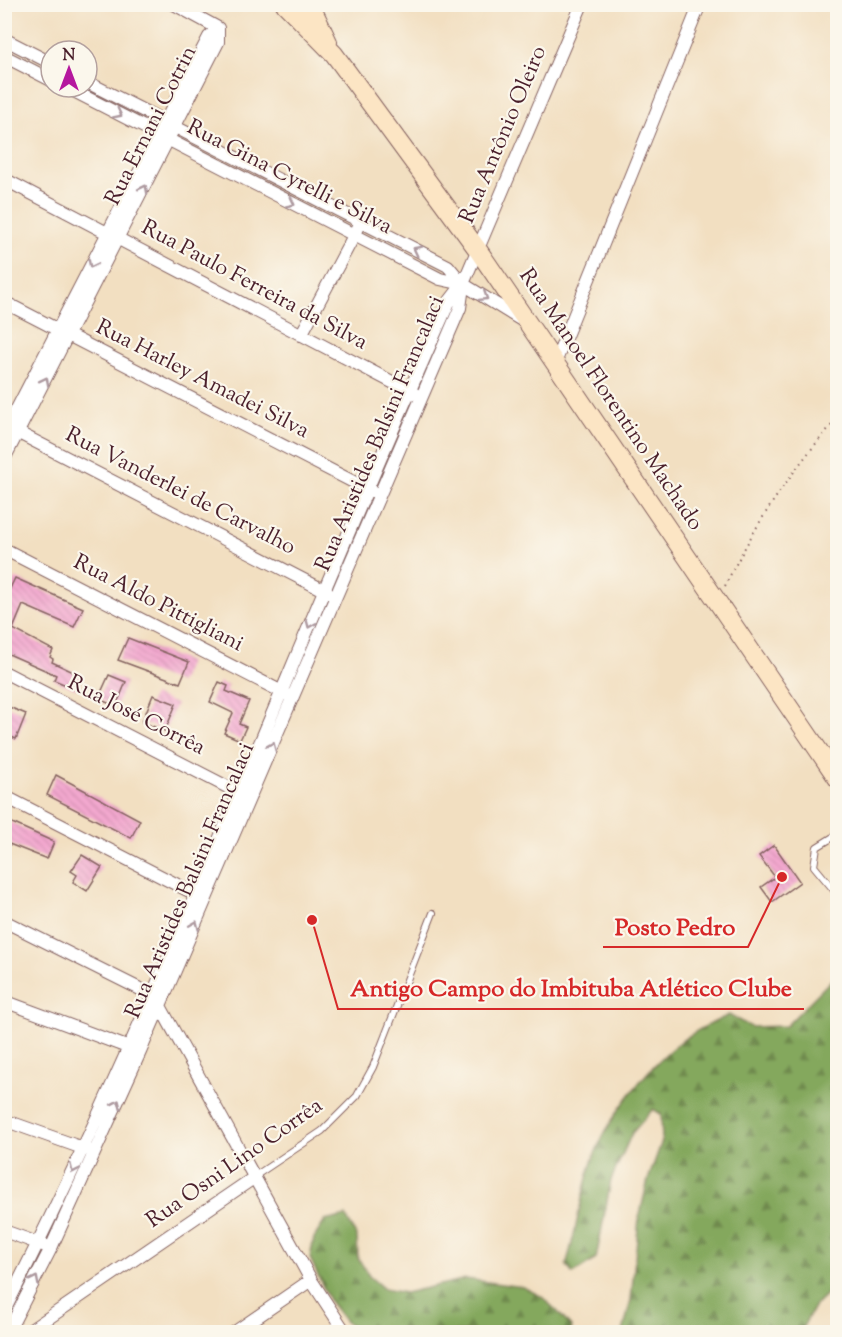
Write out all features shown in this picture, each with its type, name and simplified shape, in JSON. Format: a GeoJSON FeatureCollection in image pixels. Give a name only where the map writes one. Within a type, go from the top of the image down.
{"type":"FeatureCollection","features":[{"type":"Feature","properties":{"kind":"main road","name":"Rua Manoel Florentino Machado"},"geometry":{"type":"LineString","coordinates":[[285,4],[334,54],[478,250],[837,778]]}},
{"type":"Feature","properties":{"kind":"main road","name":"Rua Manoel Florentino Machado"},"geometry":{"type":"LineString","coordinates":[[310,4],[334,54]]}},
{"type":"Feature","properties":{"kind":"street","name":"Rua Ernani Cotrin"},"geometry":{"type":"LineString","coordinates":[[4,459],[9,430],[63,332],[171,124],[218,42],[218,28],[174,4]]}},
{"type":"Feature","properties":{"kind":"street","name":"Rua Antônio Oleiro"},"geometry":{"type":"LineString","coordinates":[[463,284],[582,4]]}},
{"type":"Feature","properties":{"kind":"street"},"geometry":{"type":"LineString","coordinates":[[555,363],[700,4]]}},
{"type":"Feature","properties":{"kind":"street"},"geometry":{"type":"LineString","coordinates":[[4,39],[39,57]]}},
{"type":"Feature","properties":{"kind":"street"},"geometry":{"type":"LineString","coordinates":[[4,56],[39,74]]}},
{"type":"Feature","properties":{"kind":"street","name":"Rua Gina Cyrelli e Silva"},"geometry":{"type":"LineString","coordinates":[[99,88],[448,266],[463,284],[528,324]]}},
{"type":"Feature","properties":{"kind":"street","name":"Rua Gina Cyrelli e Silva"},"geometry":{"type":"LineString","coordinates":[[90,99],[440,279],[463,284]]}},
{"type":"Feature","properties":{"kind":"street","name":"Rua Paulo Ferreira da Silva"},"geometry":{"type":"LineString","coordinates":[[4,179],[421,397]]}},
{"type":"Feature","properties":{"kind":"street"},"geometry":{"type":"LineString","coordinates":[[301,335],[361,222]]}},
{"type":"Feature","properties":{"kind":"street","name":"Rua Aristides Balsini Francalaci"},"geometry":{"type":"LineString","coordinates":[[8,1332],[51,1248],[89,1151],[134,1050],[152,995],[249,798],[324,591],[366,489],[449,302],[463,284]]}},
{"type":"Feature","properties":{"kind":"street","name":"Rua Aristides Balsini Francalaci"},"geometry":{"type":"LineString","coordinates":[[134,1050],[160,1006],[238,792],[335,597],[380,496],[460,308],[463,284]]}},
{"type":"Feature","properties":{"kind":"street","name":"Rua Harley Amadei Silva"},"geometry":{"type":"LineString","coordinates":[[4,302],[380,496]]}},
{"type":"Feature","properties":{"kind":"street","name":"Rua Vanderlei de Carvalho"},"geometry":{"type":"LineString","coordinates":[[9,430],[335,597]]}},
{"type":"Feature","properties":{"kind":"street","name":"Rua Aldo Pittigliani"},"geometry":{"type":"LineString","coordinates":[[4,549],[287,694]]}},
{"type":"Feature","properties":{"kind":"street","name":"Rua José Corrêa"},"geometry":{"type":"LineString","coordinates":[[4,672],[249,798]]}},
{"type":"Feature","properties":{"kind":"street"},"geometry":{"type":"LineString","coordinates":[[4,796],[200,897]]}},
{"type":"Feature","properties":{"kind":"street"},"geometry":{"type":"LineString","coordinates":[[4,921],[152,995],[311,1280],[345,1332]]}},
{"type":"Feature","properties":{"kind":"street"},"geometry":{"type":"LineString","coordinates":[[4,1001],[134,1050]]}},
{"type":"Feature","properties":{"kind":"street"},"geometry":{"type":"LineString","coordinates":[[4,1120],[89,1151]]}},
{"type":"Feature","properties":{"kind":"street","name":"Rua Aristides Balsini Francalaci"},"geometry":{"type":"LineString","coordinates":[[4,1311],[89,1151]]}},
{"type":"Feature","properties":{"kind":"street","name":"Rua Osni Lino Corrêa"},"geometry":{"type":"LineString","coordinates":[[28,1332],[255,1177]]}},
{"type":"Feature","properties":{"kind":"street"},"geometry":{"type":"LineString","coordinates":[[4,1231],[51,1248]]}},
{"type":"Feature","properties":{"kind":"street"},"geometry":{"type":"LineString","coordinates":[[235,1332],[311,1280]]}},
{"type":"Feature","properties":{"kind":"lane"},"geometry":{"type":"LineString","coordinates":[[837,834],[817,847],[814,866],[837,895]]}},
{"type":"Feature","properties":{"kind":"lane","name":"Rua Osni Lino Corrêa"},"geometry":{"type":"LineString","coordinates":[[255,1177],[321,1131],[357,1096],[373,1067],[433,913]]}},
{"type":"Feature","properties":{"kind":"path"},"geometry":{"type":"LineString","coordinates":[[718,602],[747,539],[803,457],[837,418]]}},
{"type":"Feature","properties":{"kind":"green space"},"geometry":{"type":"Polygon","coordinates":[[[837,974],[837,1284],[815,1305],[800,1332],[623,1332],[631,1300],[639,1218],[648,1180],[662,1141],[661,1114],[653,1109],[632,1133],[611,1180],[596,1259],[573,1274],[566,1265],[584,1188],[592,1162],[608,1127],[647,1074],[662,1058],[692,1034],[729,1015],[751,1027],[786,1026],[837,974]]]}},
{"type":"Feature","properties":{"kind":"green space"},"geometry":{"type":"Polygon","coordinates":[[[346,1216],[357,1237],[358,1258],[369,1276],[384,1289],[405,1293],[466,1279],[523,1287],[541,1296],[557,1311],[571,1327],[571,1332],[369,1332],[347,1324],[330,1302],[310,1258],[314,1238],[325,1221],[346,1216]]]}},
{"type":"Feature","properties":{"kind":"building"},"geometry":{"type":"Polygon","coordinates":[[[15,578],[83,608],[74,627],[23,605],[13,629],[53,650],[50,657],[53,659],[52,662],[82,676],[76,689],[54,680],[56,675],[4,652],[4,601],[15,578]]]}},
{"type":"Feature","properties":{"kind":"building"},"geometry":{"type":"Polygon","coordinates":[[[128,638],[189,662],[180,683],[118,660],[128,638]]]}},
{"type":"Feature","properties":{"kind":"building"},"geometry":{"type":"Polygon","coordinates":[[[109,675],[126,682],[116,706],[98,699],[109,675]]]}},
{"type":"Feature","properties":{"kind":"building"},"geometry":{"type":"Polygon","coordinates":[[[219,682],[228,686],[226,691],[249,701],[239,724],[246,727],[240,740],[224,733],[233,713],[210,702],[219,682]]]}},
{"type":"Feature","properties":{"kind":"building"},"geometry":{"type":"Polygon","coordinates":[[[153,695],[176,704],[165,731],[142,722],[153,695]]]}},
{"type":"Feature","properties":{"kind":"building"},"geometry":{"type":"Polygon","coordinates":[[[9,707],[26,714],[16,739],[4,734],[4,719],[9,707]]]}},
{"type":"Feature","properties":{"kind":"building"},"geometry":{"type":"Polygon","coordinates":[[[56,775],[140,820],[131,838],[47,795],[56,775]]]}},
{"type":"Feature","properties":{"kind":"building"},"geometry":{"type":"Polygon","coordinates":[[[10,822],[54,842],[47,859],[4,842],[10,822]]]}},
{"type":"Feature","properties":{"kind":"building"},"geometry":{"type":"Polygon","coordinates":[[[774,845],[800,882],[772,902],[761,887],[775,877],[759,856],[774,845]]]}},
{"type":"Feature","properties":{"kind":"building"},"geometry":{"type":"Polygon","coordinates":[[[82,855],[102,867],[87,891],[73,882],[77,875],[71,871],[82,855]]]}},
{"type":"Feature","properties":{"kind":"place","name":"Posto Pedro"},"geometry":{"type":"Point","coordinates":[782,877]}},
{"type":"Feature","properties":{"kind":"place","name":"Antigo Campo do Imbituba Atlético Clube"},"geometry":{"type":"Point","coordinates":[312,920]}}]}
